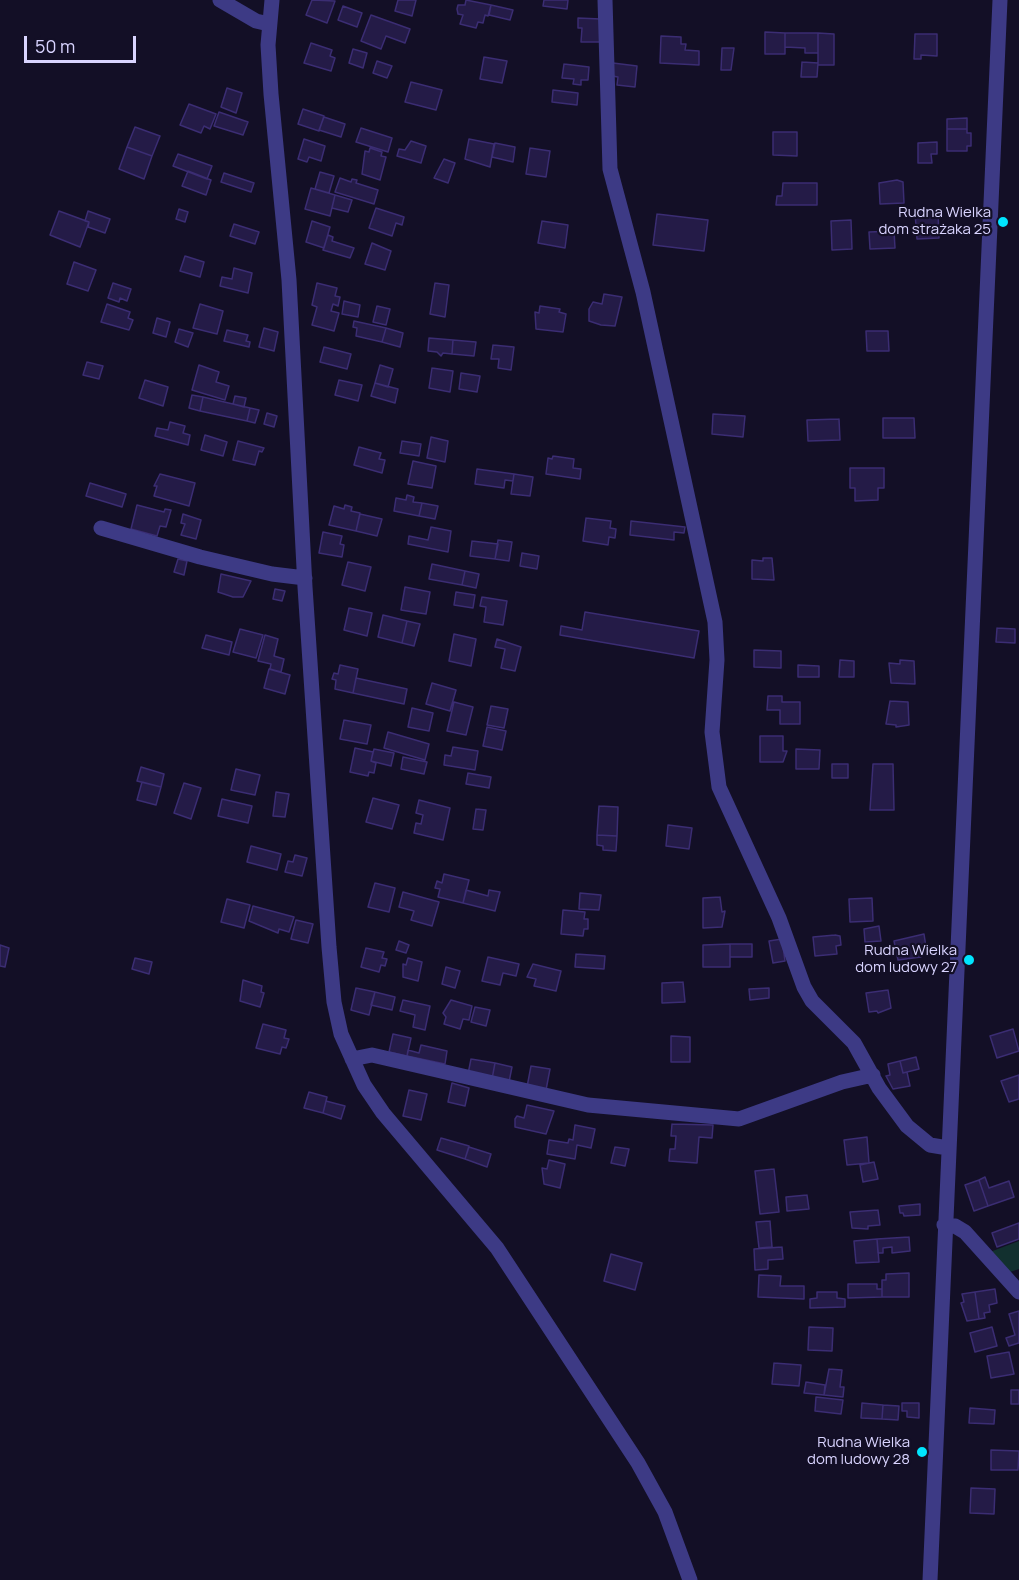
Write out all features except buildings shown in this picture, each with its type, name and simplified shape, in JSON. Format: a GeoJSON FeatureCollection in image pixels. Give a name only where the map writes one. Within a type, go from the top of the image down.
{"type":"FeatureCollection","features":[{"type":"Feature","properties":{"kind":"street"},"geometry":{"type":"LineString","coordinates":[[220,0],[256,21],[269,24]]}},
{"type":"Feature","properties":{"kind":"street"},"geometry":{"type":"LineString","coordinates":[[272,0],[269,24],[271,94],[289,280],[305,578],[334,1002],[341,1034],[364,1085],[388,1120],[496,1248],[616,1428],[653,1488],[690,1580]]}},
{"type":"Feature","properties":{"kind":"street"},"geometry":{"type":"LineString","coordinates":[[605,0],[610,169],[643,292],[715,622],[717,660],[712,732],[719,787],[779,918],[804,987],[826,1016],[854,1043],[879,1088],[916,1136],[935,1147],[948,1148]]}},
{"type":"Feature","properties":{"kind":"street"},"geometry":{"type":"LineString","coordinates":[[930,1580],[1000,0]]}},
{"type":"Feature","properties":{"kind":"street"},"geometry":{"type":"LineString","coordinates":[[101,528],[200,557],[272,574],[305,578]]}},
{"type":"Feature","properties":{"kind":"street"},"geometry":{"type":"LineString","coordinates":[[352,1059],[372,1055],[588,1105],[739,1119],[842,1082],[873,1075]]}},
{"type":"Feature","properties":{"kind":"street"},"geometry":{"type":"LineString","coordinates":[[944,1225],[955,1226],[965,1232],[1019,1292]]}},
{"type":"Feature","properties":{"kind":"green space"},"geometry":{"type":"Polygon","coordinates":[[[1019,1241],[1019,1269],[1010,1272],[990,1252],[1019,1241]]]}},
{"type":"Feature","properties":{"kind":"place","name":"Rudna Wielka dom strażaka 25"},"geometry":{"type":"Point","coordinates":[1003,222]}},
{"type":"Feature","properties":{"kind":"place","name":"Rudna Wielka dom ludowy 27"},"geometry":{"type":"Point","coordinates":[969,960]}},
{"type":"Feature","properties":{"kind":"place","name":"Rudna Wielka dom ludowy 28"},"geometry":{"type":"Point","coordinates":[922,1452]}}]}
